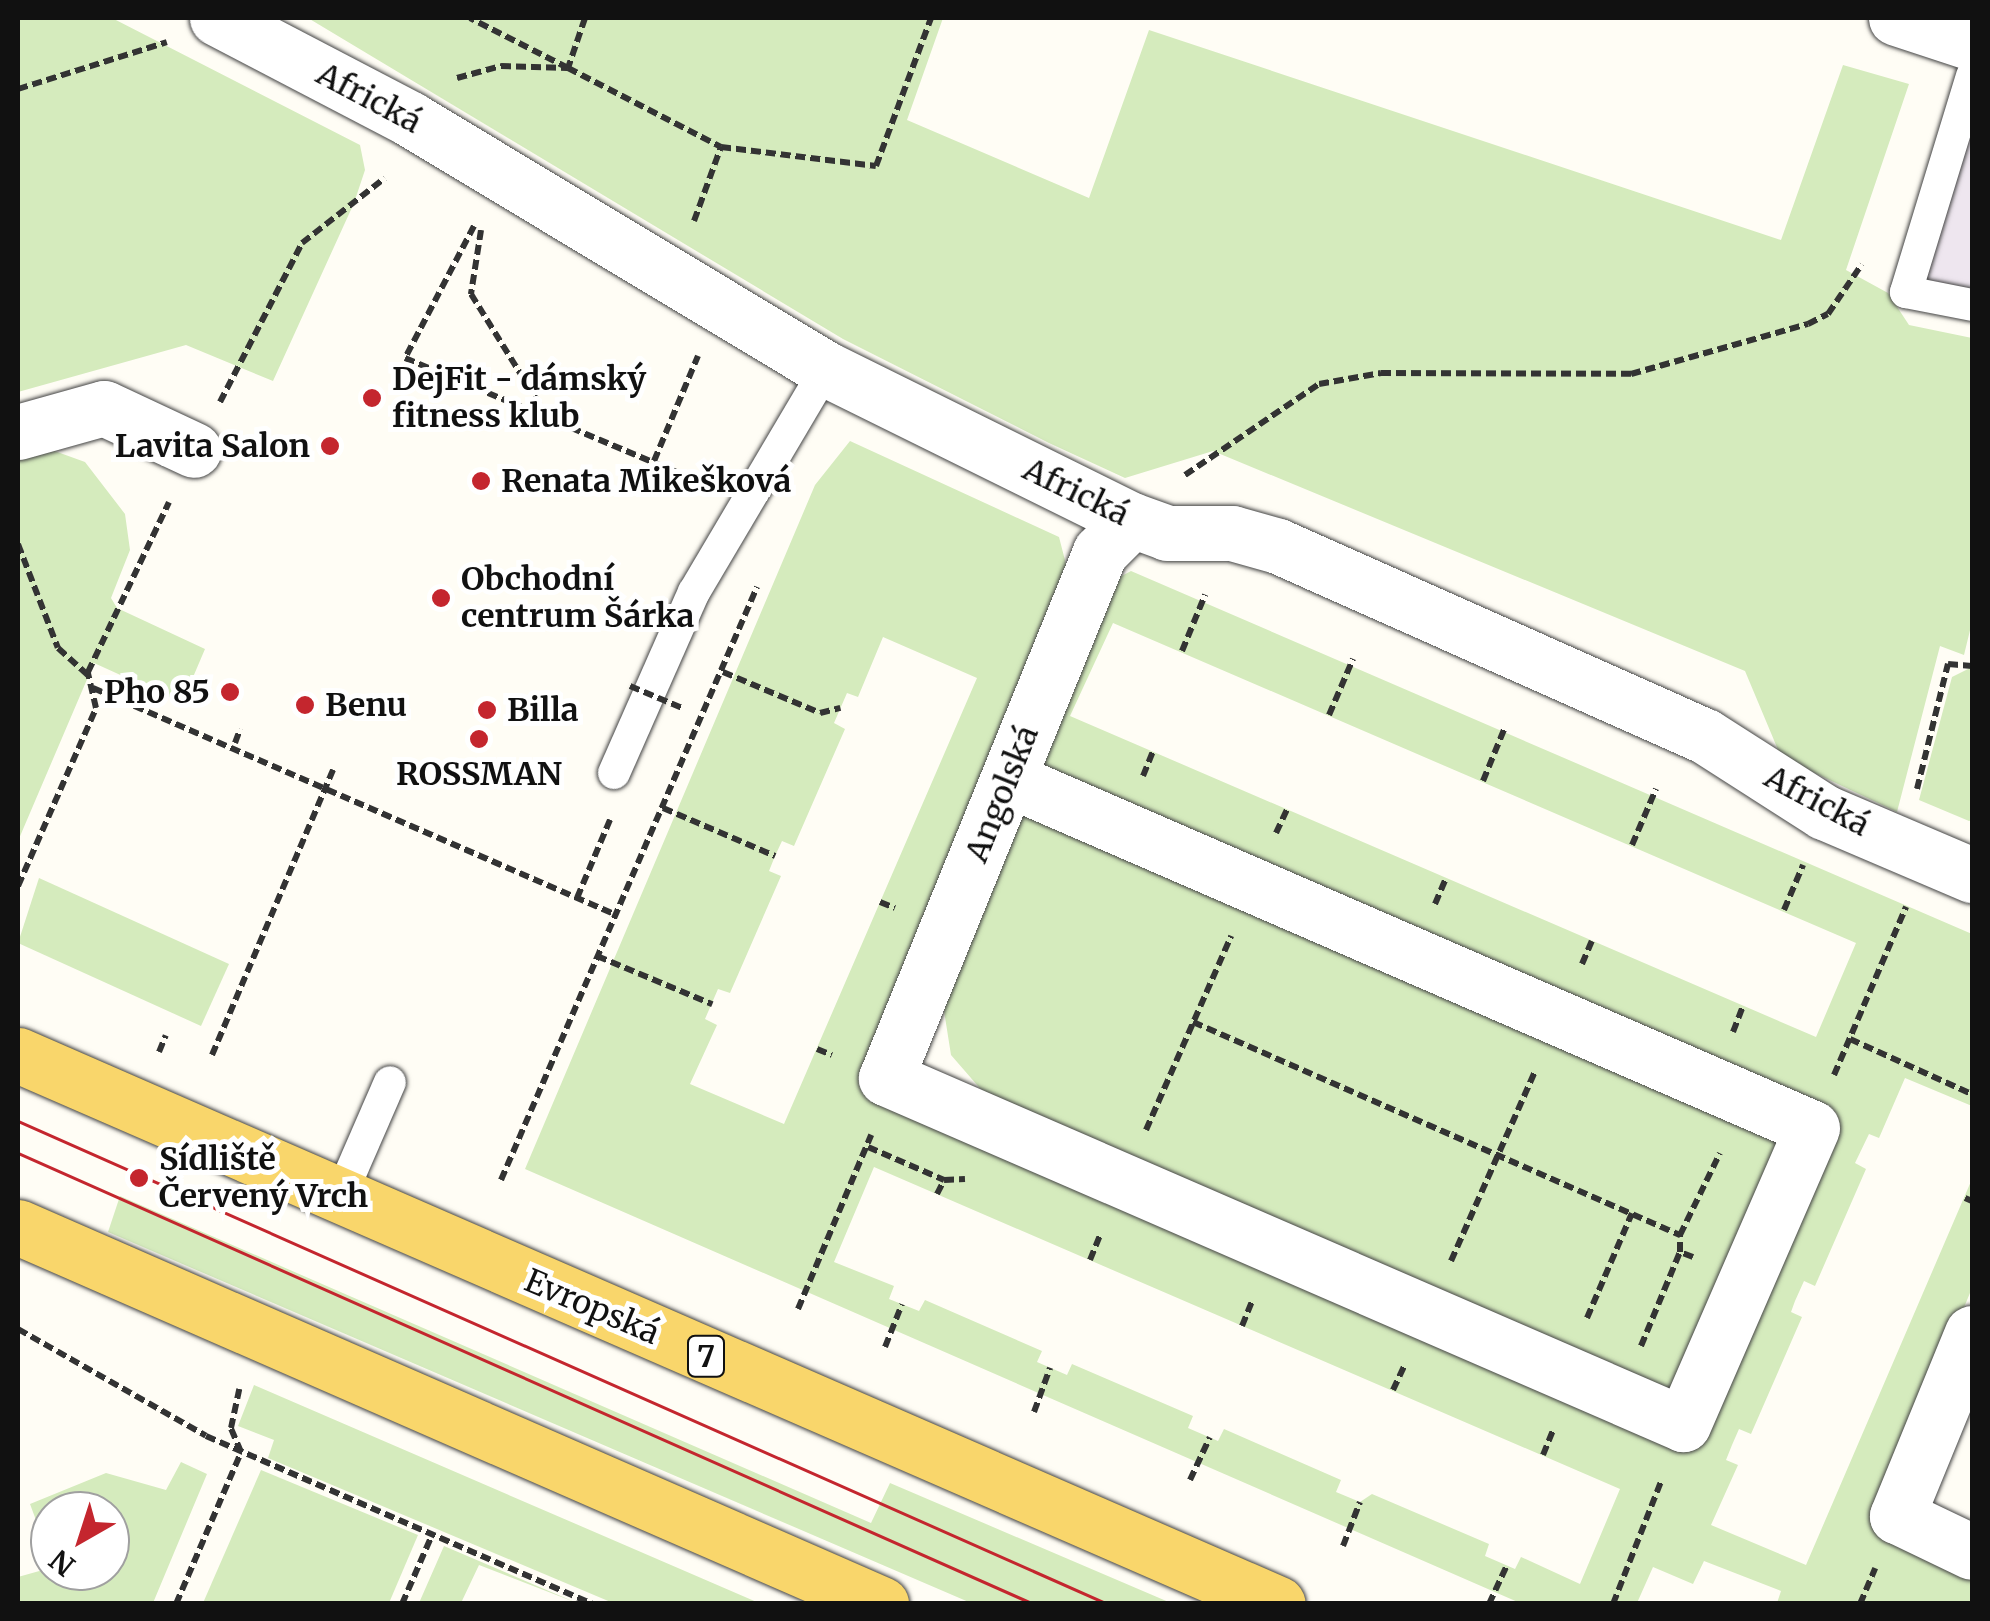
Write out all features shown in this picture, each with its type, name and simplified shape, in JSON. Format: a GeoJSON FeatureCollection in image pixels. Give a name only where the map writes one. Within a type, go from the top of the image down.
{"type":"FeatureCollection","features":[{"type":"Feature","properties":{"kind":"main road","name":"Evropská"},"geometry":{"type":"LineString","coordinates":[[18,1055],[1278,1604]]}},
{"type":"Feature","properties":{"kind":"main road"},"geometry":{"type":"LineString","coordinates":[[18,1227],[881,1604]]}},
{"type":"Feature","properties":{"kind":"street"},"geometry":{"type":"LineString","coordinates":[[1896,18],[1972,43]]}},
{"type":"Feature","properties":{"kind":"street","name":"Africká"},"geometry":{"type":"LineString","coordinates":[[202,27],[373,99],[826,369],[1132,520],[1166,533],[1232,534],[1278,546],[1705,736],[1824,812],[1950,865]]}},
{"type":"Feature","properties":{"kind":"street"},"geometry":{"type":"LineString","coordinates":[[18,432],[104,408],[194,450]]}},
{"type":"Feature","properties":{"kind":"street","name":"Angolská"},"geometry":{"type":"LineString","coordinates":[[1124,1181],[886,1078],[1100,552],[1132,520]]}},
{"type":"Feature","properties":{"kind":"street"},"geometry":{"type":"LineString","coordinates":[[1008,779],[1812,1128],[1683,1424],[1124,1181]]}},
{"type":"Feature","properties":{"kind":"street"},"geometry":{"type":"LineString","coordinates":[[1972,1333],[1897,1516],[1972,1552]]}},
{"type":"Feature","properties":{"kind":"lane"},"geometry":{"type":"LineString","coordinates":[[1972,76],[1906,292],[1972,305]]}},
{"type":"Feature","properties":{"kind":"lane"},"geometry":{"type":"LineString","coordinates":[[614,773],[694,592],[826,369]]}},
{"type":"Feature","properties":{"kind":"lane"},"geometry":{"type":"LineString","coordinates":[[340,1197],[390,1082]]}},
{"type":"Feature","properties":{"kind":"path"},"geometry":{"type":"LineString","coordinates":[[470,18],[721,147],[876,166],[930,18]]}},
{"type":"Feature","properties":{"kind":"path"},"geometry":{"type":"LineString","coordinates":[[568,68],[585,18]]}},
{"type":"Feature","properties":{"kind":"path"},"geometry":{"type":"LineString","coordinates":[[18,90],[202,27]]}},
{"type":"Feature","properties":{"kind":"path"},"geometry":{"type":"LineString","coordinates":[[373,99],[501,66],[568,68]]}},
{"type":"Feature","properties":{"kind":"path"},"geometry":{"type":"LineString","coordinates":[[688,235],[721,147]]}},
{"type":"Feature","properties":{"kind":"path"},"geometry":{"type":"LineString","coordinates":[[548,418],[471,294],[484,206],[405,358],[548,418],[654,461],[691,478]]}},
{"type":"Feature","properties":{"kind":"path"},"geometry":{"type":"LineString","coordinates":[[1132,520],[1212,451],[1319,384],[1381,373],[1631,374],[1808,324],[1828,314],[1867,247]]}},
{"type":"Feature","properties":{"kind":"path"},"geometry":{"type":"LineString","coordinates":[[654,461],[704,342]]}},
{"type":"Feature","properties":{"kind":"path"},"geometry":{"type":"LineString","coordinates":[[18,544],[58,648],[88,672],[94,693],[128,707],[142,702],[614,914]]}},
{"type":"Feature","properties":{"kind":"path"},"geometry":{"type":"LineString","coordinates":[[501,1180],[754,592]]}},
{"type":"Feature","properties":{"kind":"path"},"geometry":{"type":"LineString","coordinates":[[1182,652],[1205,595]]}},
{"type":"Feature","properties":{"kind":"path"},"geometry":{"type":"LineString","coordinates":[[1329,715],[1353,659]]}},
{"type":"Feature","properties":{"kind":"path"},"geometry":{"type":"LineString","coordinates":[[1925,754],[1948,664],[1972,666]]}},
{"type":"Feature","properties":{"kind":"path"},"geometry":{"type":"LineString","coordinates":[[722,672],[820,713],[840,708]]}},
{"type":"Feature","properties":{"kind":"path"},"geometry":{"type":"LineString","coordinates":[[630,686],[682,708]]}},
{"type":"Feature","properties":{"kind":"path"},"geometry":{"type":"LineString","coordinates":[[18,886],[96,708]]}},
{"type":"Feature","properties":{"kind":"path"},"geometry":{"type":"LineString","coordinates":[[1483,781],[1505,726]]}},
{"type":"Feature","properties":{"kind":"path"},"geometry":{"type":"LineString","coordinates":[[234,743],[240,729]]}},
{"type":"Feature","properties":{"kind":"path"},"geometry":{"type":"LineString","coordinates":[[212,1055],[333,770]]}},
{"type":"Feature","properties":{"kind":"path"},"geometry":{"type":"LineString","coordinates":[[1632,844],[1656,790]]}},
{"type":"Feature","properties":{"kind":"path"},"geometry":{"type":"LineString","coordinates":[[663,808],[775,856]]}},
{"type":"Feature","properties":{"kind":"path"},"geometry":{"type":"LineString","coordinates":[[1090,1260],[1287,809]]}},
{"type":"Feature","properties":{"kind":"path"},"geometry":{"type":"LineString","coordinates":[[577,898],[612,814]]}},
{"type":"Feature","properties":{"kind":"path"},"geometry":{"type":"LineString","coordinates":[[1784,910],[1808,852]]}},
{"type":"Feature","properties":{"kind":"path"},"geometry":{"type":"LineString","coordinates":[[1812,1128],[1850,1039],[1950,865]]}},
{"type":"Feature","properties":{"kind":"path"},"geometry":{"type":"LineString","coordinates":[[1393,1390],[1592,941]]}},
{"type":"Feature","properties":{"kind":"path"},"geometry":{"type":"LineString","coordinates":[[597,956],[712,1004]]}},
{"type":"Feature","properties":{"kind":"path"},"geometry":{"type":"LineString","coordinates":[[1193,1022],[1680,1234]]}},
{"type":"Feature","properties":{"kind":"path"},"geometry":{"type":"LineString","coordinates":[[1850,1039],[1972,1094]]}},
{"type":"Feature","properties":{"kind":"path"},"geometry":{"type":"LineString","coordinates":[[1622,1349],[1637,1355],[1680,1252],[1680,1234],[1746,1099]]}},
{"type":"Feature","properties":{"kind":"path"},"geometry":{"type":"LineString","coordinates":[[798,1309],[868,1147],[944,1180],[980,1178]]}},
{"type":"Feature","properties":{"kind":"path"},"geometry":{"type":"LineString","coordinates":[[937,1194],[944,1180]]}},
{"type":"Feature","properties":{"kind":"path"},"geometry":{"type":"LineString","coordinates":[[1580,1333],[1632,1214]]}},
{"type":"Feature","properties":{"kind":"path"},"geometry":{"type":"LineString","coordinates":[[1680,1252],[1746,1280]]}},
{"type":"Feature","properties":{"kind":"path"},"geometry":{"type":"LineString","coordinates":[[885,1347],[902,1304]]}},
{"type":"Feature","properties":{"kind":"path"},"geometry":{"type":"LineString","coordinates":[[18,1330],[240,1452],[592,1604]]}},
{"type":"Feature","properties":{"kind":"path"},"geometry":{"type":"LineString","coordinates":[[1034,1412],[1050,1368]]}},
{"type":"Feature","properties":{"kind":"path"},"geometry":{"type":"LineString","coordinates":[[176,1604],[240,1452],[231,1428],[244,1392],[226,1383]]}},
{"type":"Feature","properties":{"kind":"path"},"geometry":{"type":"LineString","coordinates":[[1614,1604],[1683,1424]]}},
{"type":"Feature","properties":{"kind":"path"},"geometry":{"type":"LineString","coordinates":[[1190,1480],[1210,1437]]}},
{"type":"Feature","properties":{"kind":"path"},"geometry":{"type":"LineString","coordinates":[[1342,1546],[1360,1502]]}},
{"type":"Feature","properties":{"kind":"path"},"geometry":{"type":"LineString","coordinates":[[402,1604],[432,1535]]}},
{"type":"Feature","properties":{"kind":"path"},"geometry":{"type":"LineString","coordinates":[[1489,1604],[1507,1565]]}},
{"type":"Feature","properties":{"kind":"shaded area"},"geometry":{"type":"Polygon","coordinates":[[[1972,120],[1972,296],[1925,283],[1972,120]]]}},
{"type":"Feature","properties":{"kind":"green space"},"geometry":{"type":"Polygon","coordinates":[[[18,18],[112,18],[360,145],[365,170],[354,203],[273,381],[186,345],[18,392],[18,18]]]}},
{"type":"Feature","properties":{"kind":"green space"},"geometry":{"type":"Polygon","coordinates":[[[308,18],[943,18],[907,120],[1089,198],[1149,30],[1781,240],[1843,65],[1909,84],[1846,270],[1888,293],[1909,325],[1972,338],[1972,622],[1964,655],[1940,646],[1897,812],[1781,757],[1745,671],[1213,451],[1125,478],[843,339],[308,18]]]}},
{"type":"Feature","properties":{"kind":"green space"},"geometry":{"type":"Polygon","coordinates":[[[850,441],[1059,537],[1068,572],[865,1081],[984,1093],[951,1055],[942,998],[1118,578],[1131,571],[1972,934],[1972,1106],[1905,1078],[1879,1138],[1869,1134],[1855,1163],[1866,1169],[1815,1286],[1804,1281],[1795,1301],[1791,1312],[1802,1317],[1751,1434],[1739,1429],[1732,1445],[1726,1460],[1738,1465],[1711,1525],[1806,1565],[1972,1179],[1972,1288],[1881,1510],[1972,1552],[1972,1603],[1777,1603],[1781,1591],[1704,1561],[1693,1584],[1653,1567],[1637,1603],[1520,1603],[525,1169],[815,485],[850,441]],[[1113,623],[1070,716],[1816,1037],[1856,943],[1113,623]],[[883,637],[858,697],[847,693],[834,723],[845,729],[794,846],[782,841],[775,856],[769,871],[781,876],[730,993],[718,989],[705,1019],[717,1025],[690,1084],[784,1124],[977,678],[883,637]],[[874,1167],[834,1262],[894,1286],[889,1299],[919,1311],[925,1300],[1042,1351],[1037,1362],[1067,1375],[1072,1364],[1193,1416],[1188,1428],[1218,1441],[1224,1429],[1341,1480],[1336,1492],[1360,1502],[1372,1494],[1489,1544],[1485,1556],[1515,1569],[1521,1557],[1580,1584],[1620,1489],[874,1167]]]}},
{"type":"Feature","properties":{"kind":"green space"},"geometry":{"type":"Polygon","coordinates":[[[49,449],[85,462],[125,514],[130,550],[111,598],[117,608],[205,649],[182,703],[94,663],[18,841],[18,458],[49,449]]]}},
{"type":"Feature","properties":{"kind":"green space"},"geometry":{"type":"Polygon","coordinates":[[[1972,667],[1969,821],[1919,800],[1952,677],[1972,667]]]}},
{"type":"Feature","properties":{"kind":"green space"},"geometry":{"type":"Polygon","coordinates":[[[39,878],[229,964],[201,1026],[18,943],[39,878]]]}},
{"type":"Feature","properties":{"kind":"green space"},"geometry":{"type":"Polygon","coordinates":[[[120,1196],[871,1523],[890,1483],[1171,1603],[971,1603],[108,1232],[120,1196]]]}},
{"type":"Feature","properties":{"kind":"green space"},"geometry":{"type":"Polygon","coordinates":[[[254,1385],[759,1603],[613,1603],[268,1458],[274,1440],[238,1426],[254,1385]]]}},
{"type":"Feature","properties":{"kind":"green space"},"geometry":{"type":"Polygon","coordinates":[[[181,1462],[207,1474],[153,1603],[18,1603],[18,1577],[30,1574],[30,1591],[130,1591],[130,1491],[62,1491],[106,1473],[166,1490],[181,1462]]]}},
{"type":"Feature","properties":{"kind":"green space"},"geometry":{"type":"Polygon","coordinates":[[[261,1470],[418,1535],[389,1603],[203,1603],[261,1470]]]}},
{"type":"Feature","properties":{"kind":"green space"},"geometry":{"type":"Polygon","coordinates":[[[444,1546],[577,1603],[479,1565],[461,1603],[419,1603],[444,1546]]]}},
{"type":"Feature","properties":{"kind":"tram line"},"geometry":{"type":"LineString","coordinates":[[18,1121],[1108,1604]]}},
{"type":"Feature","properties":{"kind":"tram line"},"geometry":{"type":"LineString","coordinates":[[18,1153],[1034,1604]]}},
{"type":"Feature","properties":{"kind":"place","name":"DejFit - dámský fitness klub"},"geometry":{"type":"Point","coordinates":[372,398]}},
{"type":"Feature","properties":{"kind":"place","name":"Lavita Salon"},"geometry":{"type":"Point","coordinates":[330,446]}},
{"type":"Feature","properties":{"kind":"place","name":"Renata Mikešková"},"geometry":{"type":"Point","coordinates":[481,481]}},
{"type":"Feature","properties":{"kind":"place","name":"Obchodní centrum Šárka"},"geometry":{"type":"Point","coordinates":[441,598]}},
{"type":"Feature","properties":{"kind":"place","name":"Pho 85"},"geometry":{"type":"Point","coordinates":[230,692]}},
{"type":"Feature","properties":{"kind":"place","name":"Benu"},"geometry":{"type":"Point","coordinates":[305,705]}},
{"type":"Feature","properties":{"kind":"place","name":"Billa"},"geometry":{"type":"Point","coordinates":[487,710]}},
{"type":"Feature","properties":{"kind":"place","name":"ROSSMAN"},"geometry":{"type":"Point","coordinates":[479,739]}},
{"type":"Feature","properties":{"kind":"place","name":"Sídliště Červený Vrch"},"geometry":{"type":"Point","coordinates":[139,1178]}}]}
